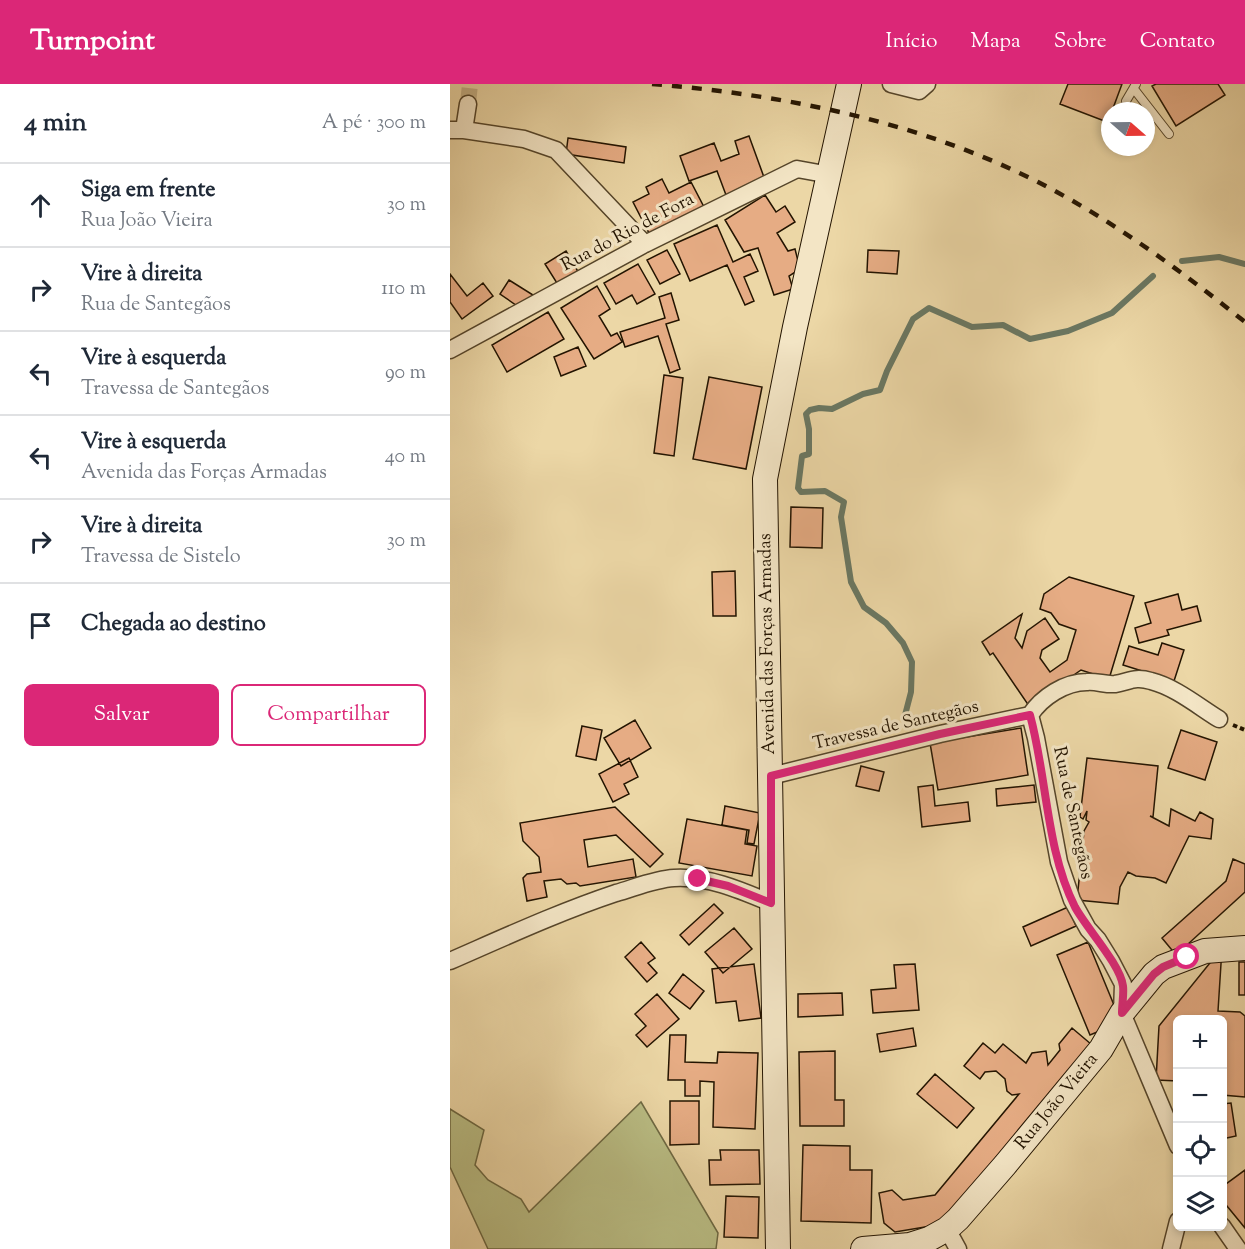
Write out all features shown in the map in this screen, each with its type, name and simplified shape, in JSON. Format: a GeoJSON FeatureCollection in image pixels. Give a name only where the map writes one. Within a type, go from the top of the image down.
{"type":"FeatureCollection","features":[{"type":"Feature","properties":{"kind":"street","name":"Avenida das Forças Armadas"},"geometry":{"type":"LineString","coordinates":[[778,1249],[765,479],[795,327],[849,84]]}},
{"type":"Feature","properties":{"kind":"street"},"geometry":{"type":"LineString","coordinates":[[891,84],[919,91],[927,84]]}},
{"type":"Feature","properties":{"kind":"street"},"geometry":{"type":"LineString","coordinates":[[468,104],[457,130],[524,139],[556,150],[645,244]]}},
{"type":"Feature","properties":{"kind":"street","name":"Rua do Rio de Fora"},"geometry":{"type":"LineString","coordinates":[[450,350],[645,244],[797,169],[830,174]]}},
{"type":"Feature","properties":{"kind":"street"},"geometry":{"type":"LineString","coordinates":[[1030,715],[1047,697],[1072,683],[1089,681],[1114,684],[1133,678],[1152,681],[1168,688],[1219,719]]}},
{"type":"Feature","properties":{"kind":"street","name":"Travessa de Santegãos"},"geometry":{"type":"LineString","coordinates":[[771,776],[940,734],[1030,715]]}},
{"type":"Feature","properties":{"kind":"street","name":"Rua de Santegãos"},"geometry":{"type":"LineString","coordinates":[[1030,715],[1059,862],[1076,909],[1111,961],[1123,984],[1122,1013]]}},
{"type":"Feature","properties":{"kind":"street"},"geometry":{"type":"LineString","coordinates":[[450,961],[569,909],[628,889],[672,878],[698,879],[728,886],[771,903]]}},
{"type":"Feature","properties":{"kind":"street","name":"Rua João Vieira"},"geometry":{"type":"LineString","coordinates":[[862,1249],[910,1245],[929,1239],[953,1239],[1005,1165],[1101,1049],[1122,1013],[1154,974],[1163,967],[1205,951],[1245,948]]}},
{"type":"Feature","properties":{"kind":"street"},"geometry":{"type":"LineString","coordinates":[[1122,1013],[1173,1134]]}},
{"type":"Feature","properties":{"kind":"street"},"geometry":{"type":"LineString","coordinates":[[1171,1249],[1176,1231]]}},
{"type":"Feature","properties":{"kind":"street"},"geometry":{"type":"LineString","coordinates":[[1225,1231],[1238,1249]]}},
{"type":"Feature","properties":{"kind":"lane"},"geometry":{"type":"LineString","coordinates":[[1125,101],[1135,86],[1169,134]]}},
{"type":"Feature","properties":{"kind":"green space"},"geometry":{"type":"Polygon","coordinates":[[[641,1102],[718,1233],[716,1249],[488,1249],[450,1167],[450,1109],[484,1130],[475,1165],[488,1180],[521,1199],[529,1212],[641,1102]]]}},
{"type":"Feature","properties":{"kind":"building"},"geometry":{"type":"Polygon","coordinates":[[[1068,84],[1122,84],[1115,102],[1101,102],[1101,120],[1060,104],[1068,84]]]}},
{"type":"Feature","properties":{"kind":"building"},"geometry":{"type":"Polygon","coordinates":[[[1156,84],[1218,84],[1225,95],[1176,126],[1152,86],[1156,84]]]}},
{"type":"Feature","properties":{"kind":"building"},"geometry":{"type":"Polygon","coordinates":[[[749,136],[765,180],[726,195],[717,171],[689,181],[680,156],[714,143],[721,161],[739,154],[735,141],[749,136]]]}},
{"type":"Feature","properties":{"kind":"building"},"geometry":{"type":"Polygon","coordinates":[[[568,138],[626,147],[624,163],[566,154],[568,138]]]}},
{"type":"Feature","properties":{"kind":"building"},"geometry":{"type":"Polygon","coordinates":[[[662,179],[669,193],[691,182],[705,209],[651,237],[633,202],[649,194],[646,187],[662,179]]]}},
{"type":"Feature","properties":{"kind":"building"},"geometry":{"type":"Polygon","coordinates":[[[765,195],[776,212],[785,206],[795,222],[777,233],[788,251],[795,249],[800,269],[789,276],[793,289],[774,295],[758,248],[744,252],[725,220],[765,195]]]}},
{"type":"Feature","properties":{"kind":"building"},"geometry":{"type":"Polygon","coordinates":[[[717,225],[733,262],[750,254],[758,271],[744,277],[754,301],[745,305],[727,265],[690,281],[674,244],[717,225]]]}},
{"type":"Feature","properties":{"kind":"building"},"geometry":{"type":"Polygon","coordinates":[[[667,250],[680,274],[660,284],[647,260],[667,250]]]}},
{"type":"Feature","properties":{"kind":"building"},"geometry":{"type":"Polygon","coordinates":[[[868,250],[899,251],[897,274],[867,272],[868,250]]]}},
{"type":"Feature","properties":{"kind":"building"},"geometry":{"type":"Polygon","coordinates":[[[566,251],[580,275],[560,288],[545,264],[566,251]]]}},
{"type":"Feature","properties":{"kind":"building"},"geometry":{"type":"Polygon","coordinates":[[[638,264],[655,294],[637,304],[632,295],[616,304],[604,283],[638,264]]]}},
{"type":"Feature","properties":{"kind":"building"},"geometry":{"type":"Polygon","coordinates":[[[450,274],[467,296],[483,283],[493,296],[462,319],[450,302],[450,274]]]}},
{"type":"Feature","properties":{"kind":"building"},"geometry":{"type":"Polygon","coordinates":[[[509,280],[533,295],[523,310],[500,294],[509,280]]]}},
{"type":"Feature","properties":{"kind":"building"},"geometry":{"type":"Polygon","coordinates":[[[597,286],[610,309],[599,316],[611,336],[617,333],[622,342],[594,359],[561,308],[597,286]]]}},
{"type":"Feature","properties":{"kind":"building"},"geometry":{"type":"Polygon","coordinates":[[[671,293],[679,320],[666,324],[680,369],[670,373],[658,336],[625,347],[620,332],[665,318],[659,297],[671,293]]]}},
{"type":"Feature","properties":{"kind":"building"},"geometry":{"type":"Polygon","coordinates":[[[548,312],[564,339],[507,372],[492,345],[548,312]]]}},
{"type":"Feature","properties":{"kind":"building"},"geometry":{"type":"Polygon","coordinates":[[[578,347],[586,366],[561,376],[554,357],[578,347]]]}},
{"type":"Feature","properties":{"kind":"building"},"geometry":{"type":"Polygon","coordinates":[[[664,375],[683,378],[674,456],[654,453],[664,375]]]}},
{"type":"Feature","properties":{"kind":"building"},"geometry":{"type":"Polygon","coordinates":[[[709,377],[762,387],[746,469],[693,459],[709,377]]]}},
{"type":"Feature","properties":{"kind":"building"},"geometry":{"type":"Polygon","coordinates":[[[791,507],[823,508],[822,548],[790,547],[791,507]]]}},
{"type":"Feature","properties":{"kind":"building"},"geometry":{"type":"Polygon","coordinates":[[[735,571],[736,616],[713,616],[712,572],[735,571]]]}},
{"type":"Feature","properties":{"kind":"building"},"geometry":{"type":"Polygon","coordinates":[[[1069,577],[1134,596],[1109,679],[1081,670],[1029,706],[993,653],[990,655],[982,642],[1022,614],[1015,638],[1022,648],[1027,631],[1045,618],[1059,639],[1042,650],[1040,658],[1050,672],[1067,660],[1076,630],[1059,624],[1051,613],[1040,609],[1044,594],[1069,577]]]}},
{"type":"Feature","properties":{"kind":"building"},"geometry":{"type":"Polygon","coordinates":[[[1178,594],[1182,610],[1197,606],[1201,621],[1167,630],[1169,635],[1139,643],[1135,628],[1151,623],[1145,603],[1178,594]]]}},
{"type":"Feature","properties":{"kind":"building"},"geometry":{"type":"Polygon","coordinates":[[[1162,643],[1184,650],[1174,681],[1123,665],[1129,646],[1158,655],[1162,643]]]}},
{"type":"Feature","properties":{"kind":"building"},"geometry":{"type":"Polygon","coordinates":[[[635,720],[651,748],[621,766],[604,738],[635,720]]]}},
{"type":"Feature","properties":{"kind":"building"},"geometry":{"type":"Polygon","coordinates":[[[582,726],[602,730],[596,760],[576,756],[582,726]]]}},
{"type":"Feature","properties":{"kind":"building"},"geometry":{"type":"Polygon","coordinates":[[[1021,728],[1028,775],[938,790],[930,743],[1021,728]]]}},
{"type":"Feature","properties":{"kind":"building"},"geometry":{"type":"Polygon","coordinates":[[[1181,730],[1217,742],[1205,780],[1168,768],[1181,730]]]}},
{"type":"Feature","properties":{"kind":"building"},"geometry":{"type":"Polygon","coordinates":[[[629,758],[638,777],[624,784],[629,794],[613,802],[599,774],[629,758]]]}},
{"type":"Feature","properties":{"kind":"building"},"geometry":{"type":"Polygon","coordinates":[[[1087,758],[1158,766],[1153,817],[1150,816],[1169,826],[1171,809],[1195,821],[1200,812],[1213,819],[1211,839],[1189,836],[1166,883],[1128,872],[1120,887],[1118,904],[1077,900],[1084,831],[1089,822],[1086,820],[1087,811],[1083,819],[1080,817],[1087,758]]]}},
{"type":"Feature","properties":{"kind":"building"},"geometry":{"type":"Polygon","coordinates":[[[861,766],[884,772],[879,791],[856,786],[861,766]]]}},
{"type":"Feature","properties":{"kind":"building"},"geometry":{"type":"Polygon","coordinates":[[[933,785],[935,806],[968,802],[970,821],[922,827],[918,787],[933,785]]]}},
{"type":"Feature","properties":{"kind":"building"},"geometry":{"type":"Polygon","coordinates":[[[1034,785],[1036,802],[997,806],[996,789],[1034,785]]]}},
{"type":"Feature","properties":{"kind":"building"},"geometry":{"type":"Polygon","coordinates":[[[725,806],[760,813],[754,844],[747,843],[749,830],[722,825],[725,806]]]}},
{"type":"Feature","properties":{"kind":"building"},"geometry":{"type":"Polygon","coordinates":[[[615,807],[663,854],[650,867],[616,835],[584,840],[588,867],[633,859],[636,877],[580,886],[576,883],[567,884],[561,879],[544,881],[547,897],[527,901],[523,878],[527,874],[541,872],[539,857],[523,841],[520,823],[615,807]]]}},
{"type":"Feature","properties":{"kind":"building"},"geometry":{"type":"Polygon","coordinates":[[[687,819],[747,830],[745,844],[757,846],[752,876],[679,863],[687,819]]]}},
{"type":"Feature","properties":{"kind":"building"},"geometry":{"type":"Polygon","coordinates":[[[1233,859],[1245,864],[1245,892],[1176,955],[1162,938],[1226,881],[1233,859]]]}},
{"type":"Feature","properties":{"kind":"building"},"geometry":{"type":"Polygon","coordinates":[[[714,904],[723,913],[689,945],[680,935],[714,904]]]}},
{"type":"Feature","properties":{"kind":"building"},"geometry":{"type":"Polygon","coordinates":[[[1068,907],[1076,926],[1031,946],[1023,927],[1068,907]]]}},
{"type":"Feature","properties":{"kind":"building"},"geometry":{"type":"Polygon","coordinates":[[[734,928],[752,949],[723,973],[705,952],[734,928]]]}},
{"type":"Feature","properties":{"kind":"building"},"geometry":{"type":"Polygon","coordinates":[[[641,942],[655,958],[648,963],[657,973],[647,982],[625,957],[641,942]]]}},
{"type":"Feature","properties":{"kind":"building"},"geometry":{"type":"Polygon","coordinates":[[[1088,942],[1121,1022],[1090,1035],[1057,955],[1088,942]]]}},
{"type":"Feature","properties":{"kind":"building"},"geometry":{"type":"Polygon","coordinates":[[[1222,948],[1218,1011],[1240,1012],[1245,1016],[1245,1097],[1227,1095],[1227,1015],[1173,1015],[1173,1081],[1156,1080],[1159,1026],[1222,948]]]}},
{"type":"Feature","properties":{"kind":"building"},"geometry":{"type":"Polygon","coordinates":[[[1239,962],[1245,962],[1245,995],[1239,995],[1239,962]]]}},
{"type":"Feature","properties":{"kind":"building"},"geometry":{"type":"Polygon","coordinates":[[[754,964],[761,1018],[739,1021],[736,1001],[716,1003],[712,969],[754,964]]]}},
{"type":"Feature","properties":{"kind":"building"},"geometry":{"type":"Polygon","coordinates":[[[915,964],[919,1010],[873,1013],[871,990],[896,988],[894,965],[915,964]]]}},
{"type":"Feature","properties":{"kind":"building"},"geometry":{"type":"Polygon","coordinates":[[[683,974],[704,991],[690,1009],[669,993],[683,974]]]}},
{"type":"Feature","properties":{"kind":"building"},"geometry":{"type":"Polygon","coordinates":[[[842,993],[843,1015],[798,1017],[798,994],[842,993]]]}},
{"type":"Feature","properties":{"kind":"building"},"geometry":{"type":"Polygon","coordinates":[[[657,994],[679,1019],[647,1047],[636,1035],[646,1026],[635,1014],[657,994]]]}},
{"type":"Feature","properties":{"kind":"building"},"geometry":{"type":"Polygon","coordinates":[[[913,1028],[916,1046],[880,1052],[877,1034],[913,1028]]]}},
{"type":"Feature","properties":{"kind":"building"},"geometry":{"type":"Polygon","coordinates":[[[1072,1028],[1098,1050],[955,1222],[895,1232],[884,1223],[879,1193],[892,1190],[903,1200],[935,1195],[1019,1094],[1012,1095],[1007,1091],[1005,1079],[996,1071],[985,1072],[980,1079],[964,1066],[983,1043],[995,1053],[1003,1044],[1026,1063],[1032,1053],[1046,1051],[1048,1065],[1060,1050],[1059,1044],[1072,1028]]]}},
{"type":"Feature","properties":{"kind":"building"},"geometry":{"type":"Polygon","coordinates":[[[670,1035],[686,1035],[685,1062],[717,1063],[718,1052],[758,1053],[755,1129],[713,1127],[714,1082],[700,1081],[700,1096],[685,1096],[685,1080],[668,1080],[670,1035]]]}},
{"type":"Feature","properties":{"kind":"building"},"geometry":{"type":"Polygon","coordinates":[[[835,1051],[835,1100],[844,1100],[844,1126],[800,1126],[799,1052],[835,1051]]]}},
{"type":"Feature","properties":{"kind":"building"},"geometry":{"type":"Polygon","coordinates":[[[935,1074],[974,1108],[957,1128],[917,1094],[935,1074]]]}},
{"type":"Feature","properties":{"kind":"building"},"geometry":{"type":"Polygon","coordinates":[[[670,1101],[699,1101],[699,1144],[670,1145],[670,1101]]]}},
{"type":"Feature","properties":{"kind":"building"},"geometry":{"type":"Polygon","coordinates":[[[1227,1103],[1231,1103],[1236,1136],[1227,1138],[1227,1123],[1227,1103]]]}},
{"type":"Feature","properties":{"kind":"building"},"geometry":{"type":"Polygon","coordinates":[[[803,1145],[850,1146],[850,1170],[872,1170],[871,1223],[801,1221],[803,1145]]]}},
{"type":"Feature","properties":{"kind":"building"},"geometry":{"type":"Polygon","coordinates":[[[720,1150],[759,1150],[760,1184],[710,1185],[709,1160],[721,1160],[720,1150]]]}},
{"type":"Feature","properties":{"kind":"building"},"geometry":{"type":"Polygon","coordinates":[[[1245,1170],[1245,1228],[1227,1206],[1227,1183],[1245,1170]]]}},
{"type":"Feature","properties":{"kind":"building"},"geometry":{"type":"Polygon","coordinates":[[[726,1196],[759,1197],[758,1238],[724,1237],[726,1196]]]}},
{"type":"Feature","properties":{"kind":"waterway"},"geometry":{"type":"LineString","coordinates":[[1182,261],[1219,257],[1245,264]]}},
{"type":"Feature","properties":{"kind":"waterway"},"geometry":{"type":"LineString","coordinates":[[904,719],[911,692],[912,662],[903,643],[886,623],[864,607],[851,582],[841,517],[844,502],[825,491],[801,492],[798,488],[802,456],[809,454],[809,429],[806,414],[810,410],[819,408],[832,409],[863,394],[880,390],[913,319],[929,308],[972,327],[1003,325],[1030,339],[1068,331],[1112,313],[1153,276]]}},
{"type":"Feature","properties":{"kind":"tunnel"},"geometry":{"type":"LineString","coordinates":[[468,104],[470,84]]}},
{"type":"Feature","properties":{"kind":"railway"},"geometry":{"type":"LineString","coordinates":[[652,84],[751,95],[801,104],[850,114],[945,142],[1038,182],[1119,229],[1245,322]]}},
{"type":"Feature","properties":{"kind":"route"},"geometry":{"type":"LineString","coordinates":[[698,879],[728,886],[771,903],[771,776],[940,734],[1030,715],[1059,862],[1076,909],[1098,940],[1123,984],[1122,1013],[1154,974],[1163,967],[1187,957]]}}]}
